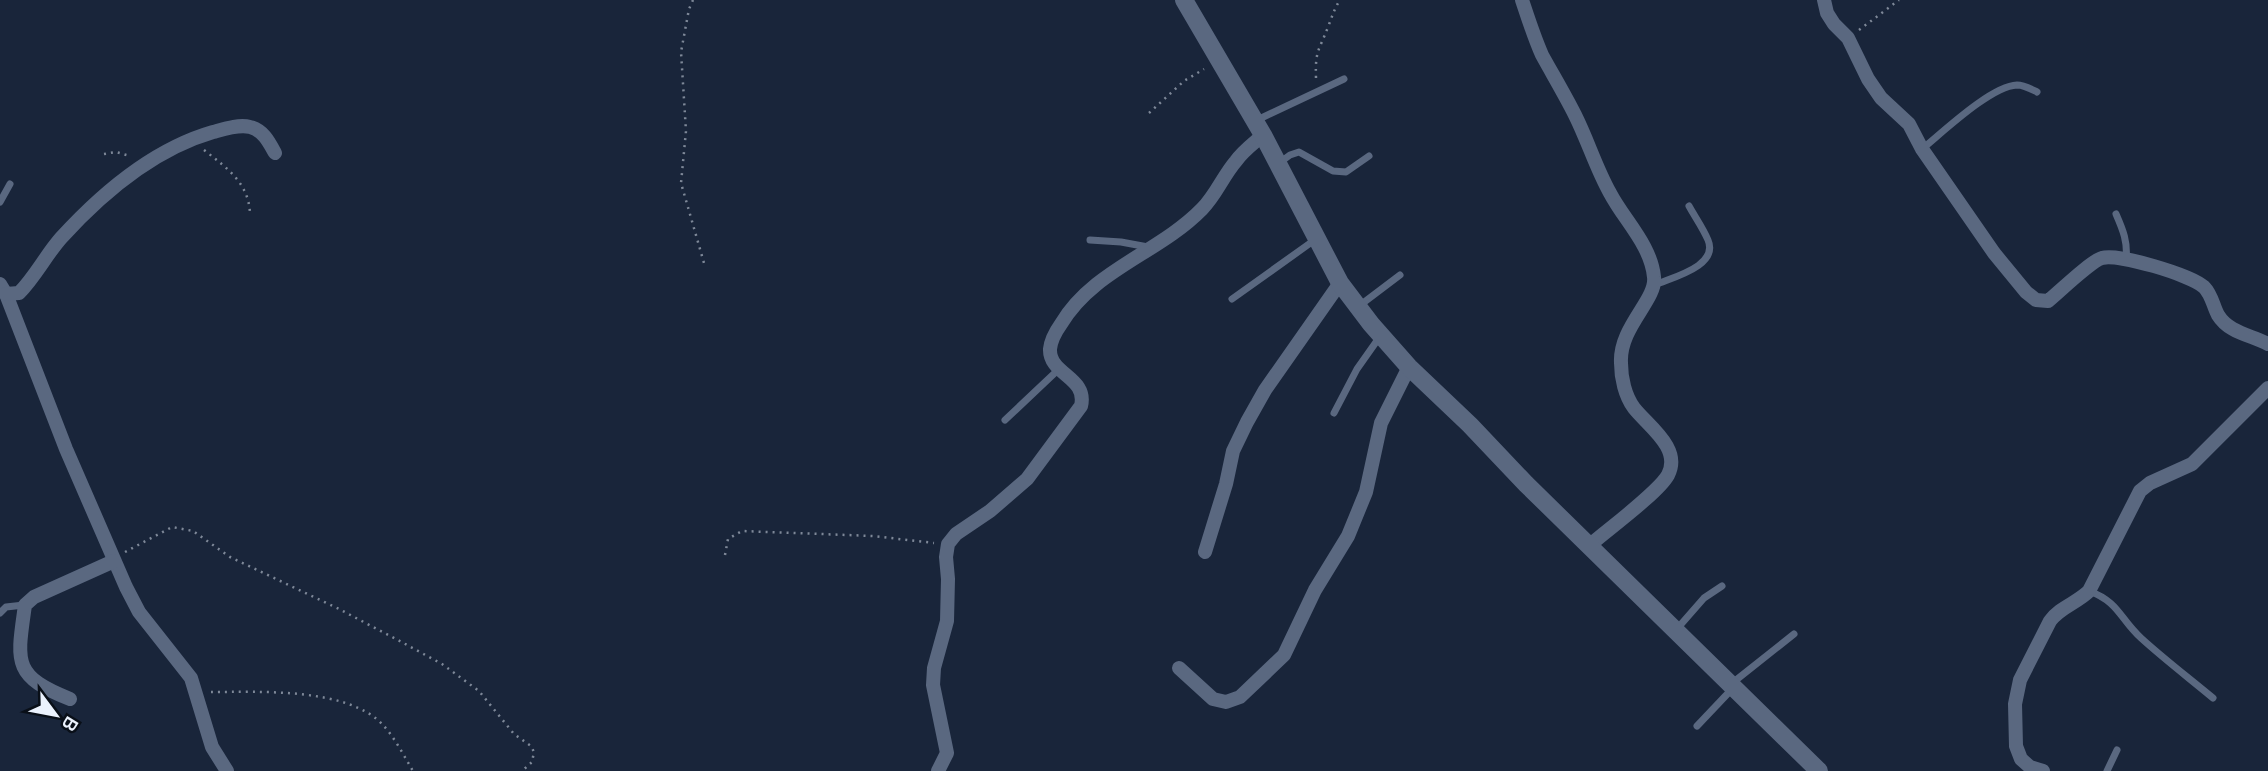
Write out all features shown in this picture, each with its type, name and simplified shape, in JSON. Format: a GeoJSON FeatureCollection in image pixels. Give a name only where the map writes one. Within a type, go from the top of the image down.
{"type":"FeatureCollection","features":[{"type":"Feature","properties":{"kind":"street"},"geometry":{"type":"LineString","coordinates":[[1184,0],[1259,128],[1340,283],[1358,307],[1409,367],[1819,771]]}},
{"type":"Feature","properties":{"kind":"street"},"geometry":{"type":"LineString","coordinates":[[1522,0],[1538,45],[1576,116],[1604,182],[1636,232],[1650,262],[1655,285],[1628,330],[1621,346],[1620,364],[1626,394],[1634,408],[1664,440],[1671,466],[1657,488],[1589,545]]}},
{"type":"Feature","properties":{"kind":"street"},"geometry":{"type":"LineString","coordinates":[[1824,0],[1827,13],[1848,38],[1868,79],[1881,98],[1909,124],[1922,149],[1994,253],[2026,292],[2036,300],[2048,302],[2100,258],[2113,257],[2175,272],[2190,279],[2203,287],[2225,324],[2239,333],[2268,344]]}},
{"type":"Feature","properties":{"kind":"street"},"geometry":{"type":"LineString","coordinates":[[3,289],[19,293],[42,260],[91,208],[160,154],[191,139],[227,128],[250,127],[262,133],[275,153]]}},
{"type":"Feature","properties":{"kind":"street"},"geometry":{"type":"LineString","coordinates":[[938,771],[947,753],[934,676],[947,621],[948,544],[956,534],[990,511],[1027,479],[1081,406],[1083,397],[1079,387],[1054,364],[1050,350],[1055,334],[1066,315],[1085,293],[1201,210],[1259,128]]}},
{"type":"Feature","properties":{"kind":"street"},"geometry":{"type":"LineString","coordinates":[[1205,552],[1233,451],[1247,422],[1265,390],[1340,283]]}},
{"type":"Feature","properties":{"kind":"street"},"geometry":{"type":"LineString","coordinates":[[3,289],[66,449],[114,559],[139,612],[191,678],[212,747],[228,771]]}},
{"type":"Feature","properties":{"kind":"street"},"geometry":{"type":"LineString","coordinates":[[1179,668],[1213,699],[1226,702],[1240,697],[1284,655],[1293,641],[1302,615],[1348,536],[1366,492],[1381,423],[1409,367]]}},
{"type":"Feature","properties":{"kind":"street"},"geometry":{"type":"LineString","coordinates":[[2043,771],[2030,767],[2021,759],[2016,746],[2015,704],[2021,680],[2056,613],[2089,591],[2140,491],[2150,483],[2192,464],[2268,387]]}},
{"type":"Feature","properties":{"kind":"street"},"geometry":{"type":"LineString","coordinates":[[70,699],[44,689],[29,678],[20,658],[25,605],[34,597],[114,559]]}},
{"type":"Feature","properties":{"kind":"lane"},"geometry":{"type":"LineString","coordinates":[[1259,128],[1317,92],[1344,79]]}},
{"type":"Feature","properties":{"kind":"lane"},"geometry":{"type":"LineString","coordinates":[[1922,149],[1999,90],[2015,85],[2037,92]]}},
{"type":"Feature","properties":{"kind":"lane"},"geometry":{"type":"LineString","coordinates":[[1278,164],[1299,152],[1333,171],[1346,172],[1369,156]]}},
{"type":"Feature","properties":{"kind":"lane"},"geometry":{"type":"LineString","coordinates":[[0,202],[10,184]]}},
{"type":"Feature","properties":{"kind":"lane"},"geometry":{"type":"LineString","coordinates":[[1655,285],[1703,264],[1709,255],[1709,242],[1689,206]]}},
{"type":"Feature","properties":{"kind":"lane"},"geometry":{"type":"LineString","coordinates":[[2116,214],[2125,235],[2126,260]]}},
{"type":"Feature","properties":{"kind":"lane"},"geometry":{"type":"LineString","coordinates":[[1233,299],[1317,238]]}},
{"type":"Feature","properties":{"kind":"lane"},"geometry":{"type":"LineString","coordinates":[[1090,240],[1152,247]]}},
{"type":"Feature","properties":{"kind":"lane"},"geometry":{"type":"LineString","coordinates":[[1358,307],[1400,275]]}},
{"type":"Feature","properties":{"kind":"lane"},"geometry":{"type":"LineString","coordinates":[[1334,413],[1357,369],[1381,334]]}},
{"type":"Feature","properties":{"kind":"lane"},"geometry":{"type":"LineString","coordinates":[[1005,420],[1059,369]]}},
{"type":"Feature","properties":{"kind":"lane"},"geometry":{"type":"LineString","coordinates":[[1675,630],[1704,598],[1722,586]]}},
{"type":"Feature","properties":{"kind":"lane"},"geometry":{"type":"LineString","coordinates":[[2089,591],[2113,604],[2138,636],[2213,698]]}},
{"type":"Feature","properties":{"kind":"lane"},"geometry":{"type":"LineString","coordinates":[[0,613],[6,607],[25,605]]}},
{"type":"Feature","properties":{"kind":"lane"},"geometry":{"type":"LineString","coordinates":[[1697,726],[1732,686],[1794,634]]}},
{"type":"Feature","properties":{"kind":"lane"},"geometry":{"type":"LineString","coordinates":[[2107,771],[2117,750]]}},
{"type":"Feature","properties":{"kind":"path"},"geometry":{"type":"LineString","coordinates":[[693,0],[681,52],[686,131],[681,183],[704,263]]}},
{"type":"Feature","properties":{"kind":"path"},"geometry":{"type":"LineString","coordinates":[[1317,92],[1315,60],[1318,47],[1340,0]]}},
{"type":"Feature","properties":{"kind":"path"},"geometry":{"type":"LineString","coordinates":[[1848,38],[1899,0]]}},
{"type":"Feature","properties":{"kind":"path"},"geometry":{"type":"LineString","coordinates":[[1149,113],[1184,81],[1219,61]]}},
{"type":"Feature","properties":{"kind":"path"},"geometry":{"type":"LineString","coordinates":[[191,139],[240,181],[250,201],[250,214]]}},
{"type":"Feature","properties":{"kind":"path"},"geometry":{"type":"LineString","coordinates":[[104,154],[126,153],[145,165]]}},
{"type":"Feature","properties":{"kind":"path"},"geometry":{"type":"LineString","coordinates":[[114,559],[172,527],[193,531],[230,557],[339,609],[442,664],[479,691],[514,734],[531,746],[534,752],[532,761],[522,771]]}},
{"type":"Feature","properties":{"kind":"path"},"geometry":{"type":"LineString","coordinates":[[725,555],[729,538],[743,531],[873,536],[948,544]]}},
{"type":"Feature","properties":{"kind":"path"},"geometry":{"type":"LineString","coordinates":[[197,692],[314,695],[345,704],[371,715],[384,726],[412,771]]}}]}
